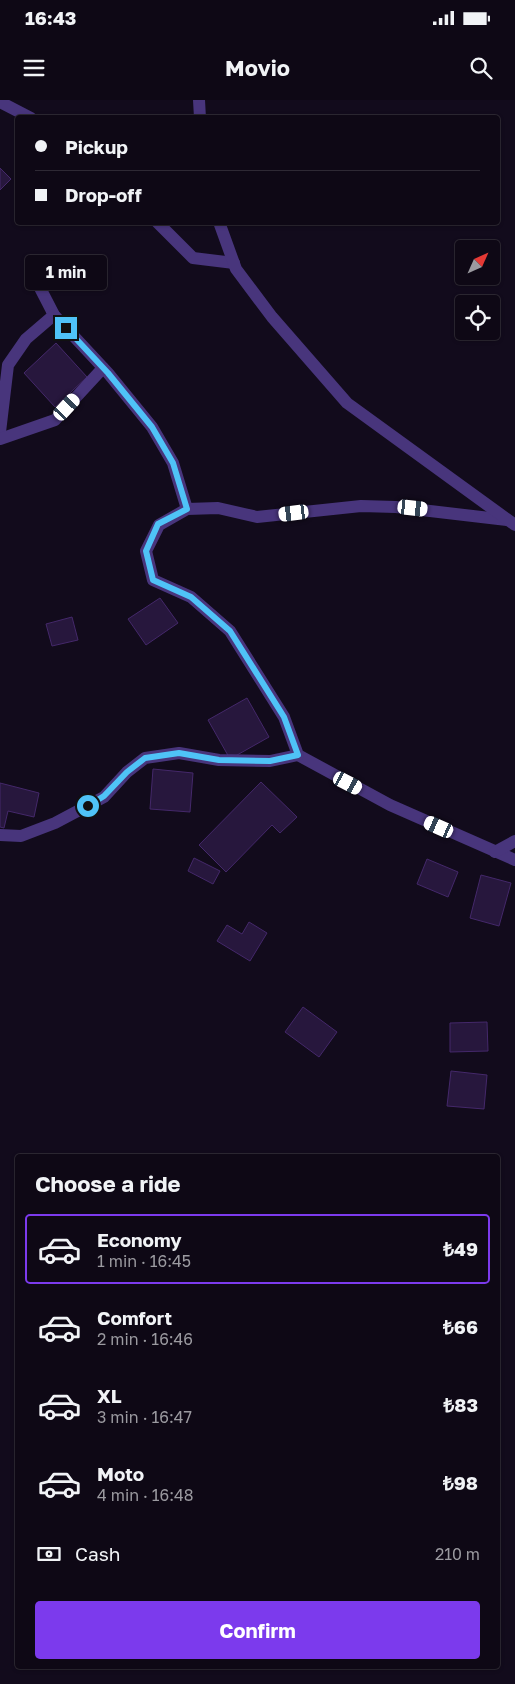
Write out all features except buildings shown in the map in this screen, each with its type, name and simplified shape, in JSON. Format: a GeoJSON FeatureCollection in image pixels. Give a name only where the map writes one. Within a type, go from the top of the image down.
{"type":"FeatureCollection","features":[{"type":"Feature","properties":{"kind":"street"},"geometry":{"type":"LineString","coordinates":[[198,100],[200,115]]}},
{"type":"Feature","properties":{"kind":"street"},"geometry":{"type":"LineString","coordinates":[[0,102],[25,115]]}},
{"type":"Feature","properties":{"kind":"street"},"geometry":{"type":"LineString","coordinates":[[160,225],[193,258],[234,263]]}},
{"type":"Feature","properties":{"kind":"street"},"geometry":{"type":"LineString","coordinates":[[220,225],[236,269],[272,317],[347,403],[511,522]]}},
{"type":"Feature","properties":{"kind":"street"},"geometry":{"type":"LineString","coordinates":[[37,282],[54,315],[103,368],[152,427],[173,463],[187,509]]}},
{"type":"Feature","properties":{"kind":"street"},"geometry":{"type":"LineString","coordinates":[[0,432],[8,365],[26,339],[54,315]]}},
{"type":"Feature","properties":{"kind":"street"},"geometry":{"type":"LineString","coordinates":[[0,439],[55,420],[103,368]]}},
{"type":"Feature","properties":{"kind":"street"},"geometry":{"type":"LineString","coordinates":[[298,755],[284,717],[230,631],[191,597],[153,580],[146,551],[158,524],[187,509],[218,508],[257,517],[361,506],[396,507],[511,522]]}},
{"type":"Feature","properties":{"kind":"street"},"geometry":{"type":"LineString","coordinates":[[0,835],[21,836],[56,823],[104,796],[127,772],[145,758],[179,753],[219,760],[270,761],[298,755],[390,805],[515,860]]}},
{"type":"Feature","properties":{"kind":"street"},"geometry":{"type":"LineString","coordinates":[[495,852],[515,841]]}},
{"type":"Feature","properties":{"kind":"route"},"geometry":{"type":"LineString","coordinates":[[66,328],[108,373],[152,427],[173,463],[187,509],[158,524],[146,551],[153,580],[191,597],[230,631],[284,717],[298,755],[270,761],[219,760],[179,753],[145,758],[127,772],[104,796],[88,806]]}}]}
